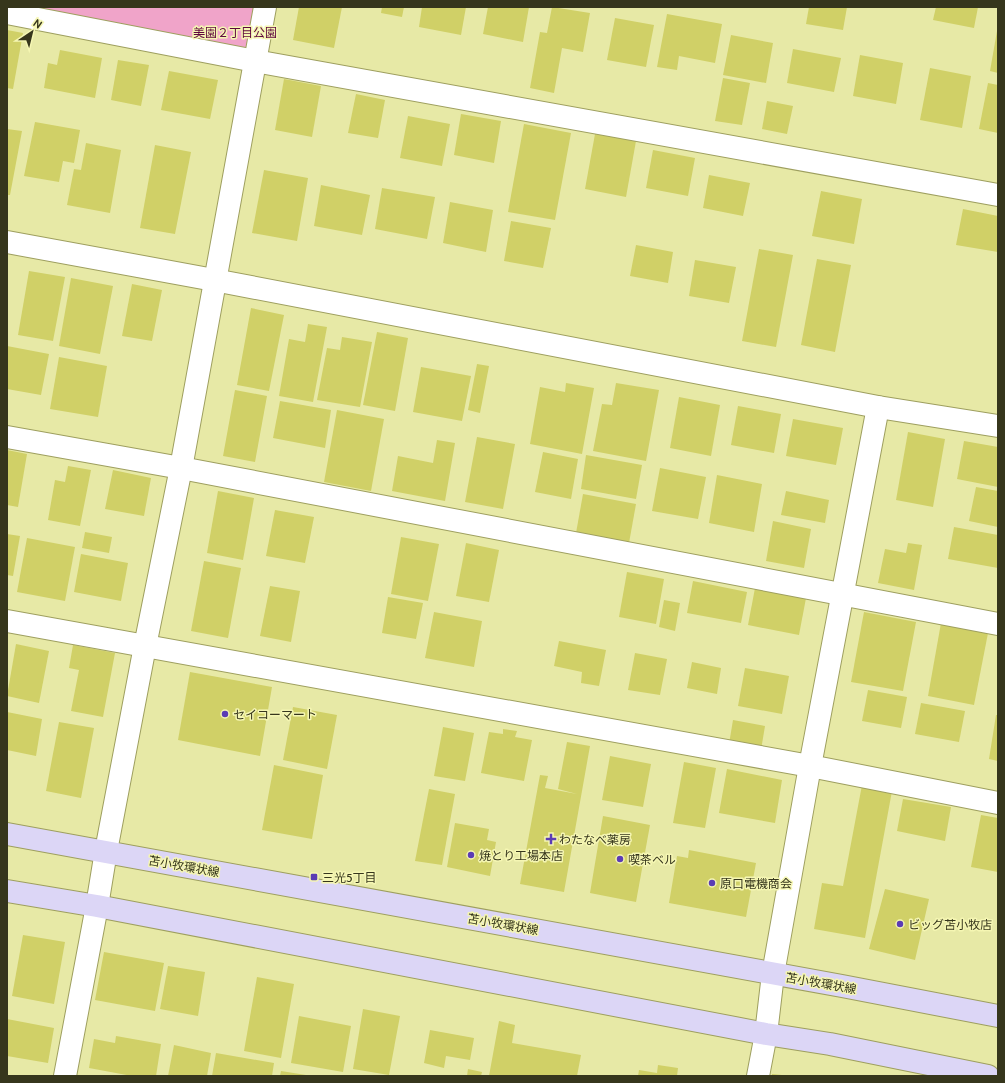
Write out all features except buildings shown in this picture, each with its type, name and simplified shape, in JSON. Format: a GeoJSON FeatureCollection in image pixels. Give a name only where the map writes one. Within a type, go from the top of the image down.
{"type":"FeatureCollection","features":[{"type":"Feature","properties":{"kind":"main road","name":"苫小牧環状線"},"geometry":{"type":"LineString","coordinates":[[7,834],[998,1016]]}},
{"type":"Feature","properties":{"kind":"main road"},"geometry":{"type":"LineString","coordinates":[[7,891],[97,906],[766,1034],[830,1044],[988,1076]]}},
{"type":"Feature","properties":{"kind":"street"},"geometry":{"type":"LineString","coordinates":[[65,1076],[145,646],[181,468],[214,280],[265,7]]}},
{"type":"Feature","properties":{"kind":"street"},"geometry":{"type":"LineString","coordinates":[[7,13],[255,61],[998,195]]}},
{"type":"Feature","properties":{"kind":"street"},"geometry":{"type":"LineString","coordinates":[[7,242],[878,407],[998,426]]}},
{"type":"Feature","properties":{"kind":"street"},"geometry":{"type":"LineString","coordinates":[[758,1076],[766,1034],[773,974],[810,766],[878,407]]}},
{"type":"Feature","properties":{"kind":"street"},"geometry":{"type":"LineString","coordinates":[[7,438],[181,468],[998,624]]}},
{"type":"Feature","properties":{"kind":"street"},"geometry":{"type":"LineString","coordinates":[[7,621],[810,766],[998,803]]}},
{"type":"Feature","properties":{"kind":"green space","name":"美園２丁目公園"},"geometry":{"type":"Polygon","coordinates":[[[7,7],[265,7],[255,61],[7,7]]]}},
{"type":"Feature","properties":{"kind":"place","name":"セイコーマート"},"geometry":{"type":"Point","coordinates":[225,714]}},
{"type":"Feature","properties":{"kind":"place","name":"わたなべ薬房"},"geometry":{"type":"Point","coordinates":[551,839]}},
{"type":"Feature","properties":{"kind":"place","name":"焼とり工場本店"},"geometry":{"type":"Point","coordinates":[471,855]}},
{"type":"Feature","properties":{"kind":"place","name":"喫茶ベル"},"geometry":{"type":"Point","coordinates":[620,859]}},
{"type":"Feature","properties":{"kind":"place","name":"三光5丁目"},"geometry":{"type":"Point","coordinates":[314,877]}},
{"type":"Feature","properties":{"kind":"place","name":"原口電機商会"},"geometry":{"type":"Point","coordinates":[712,883]}},
{"type":"Feature","properties":{"kind":"place","name":"ビッグ苫小牧店"},"geometry":{"type":"Point","coordinates":[900,924]}}]}
